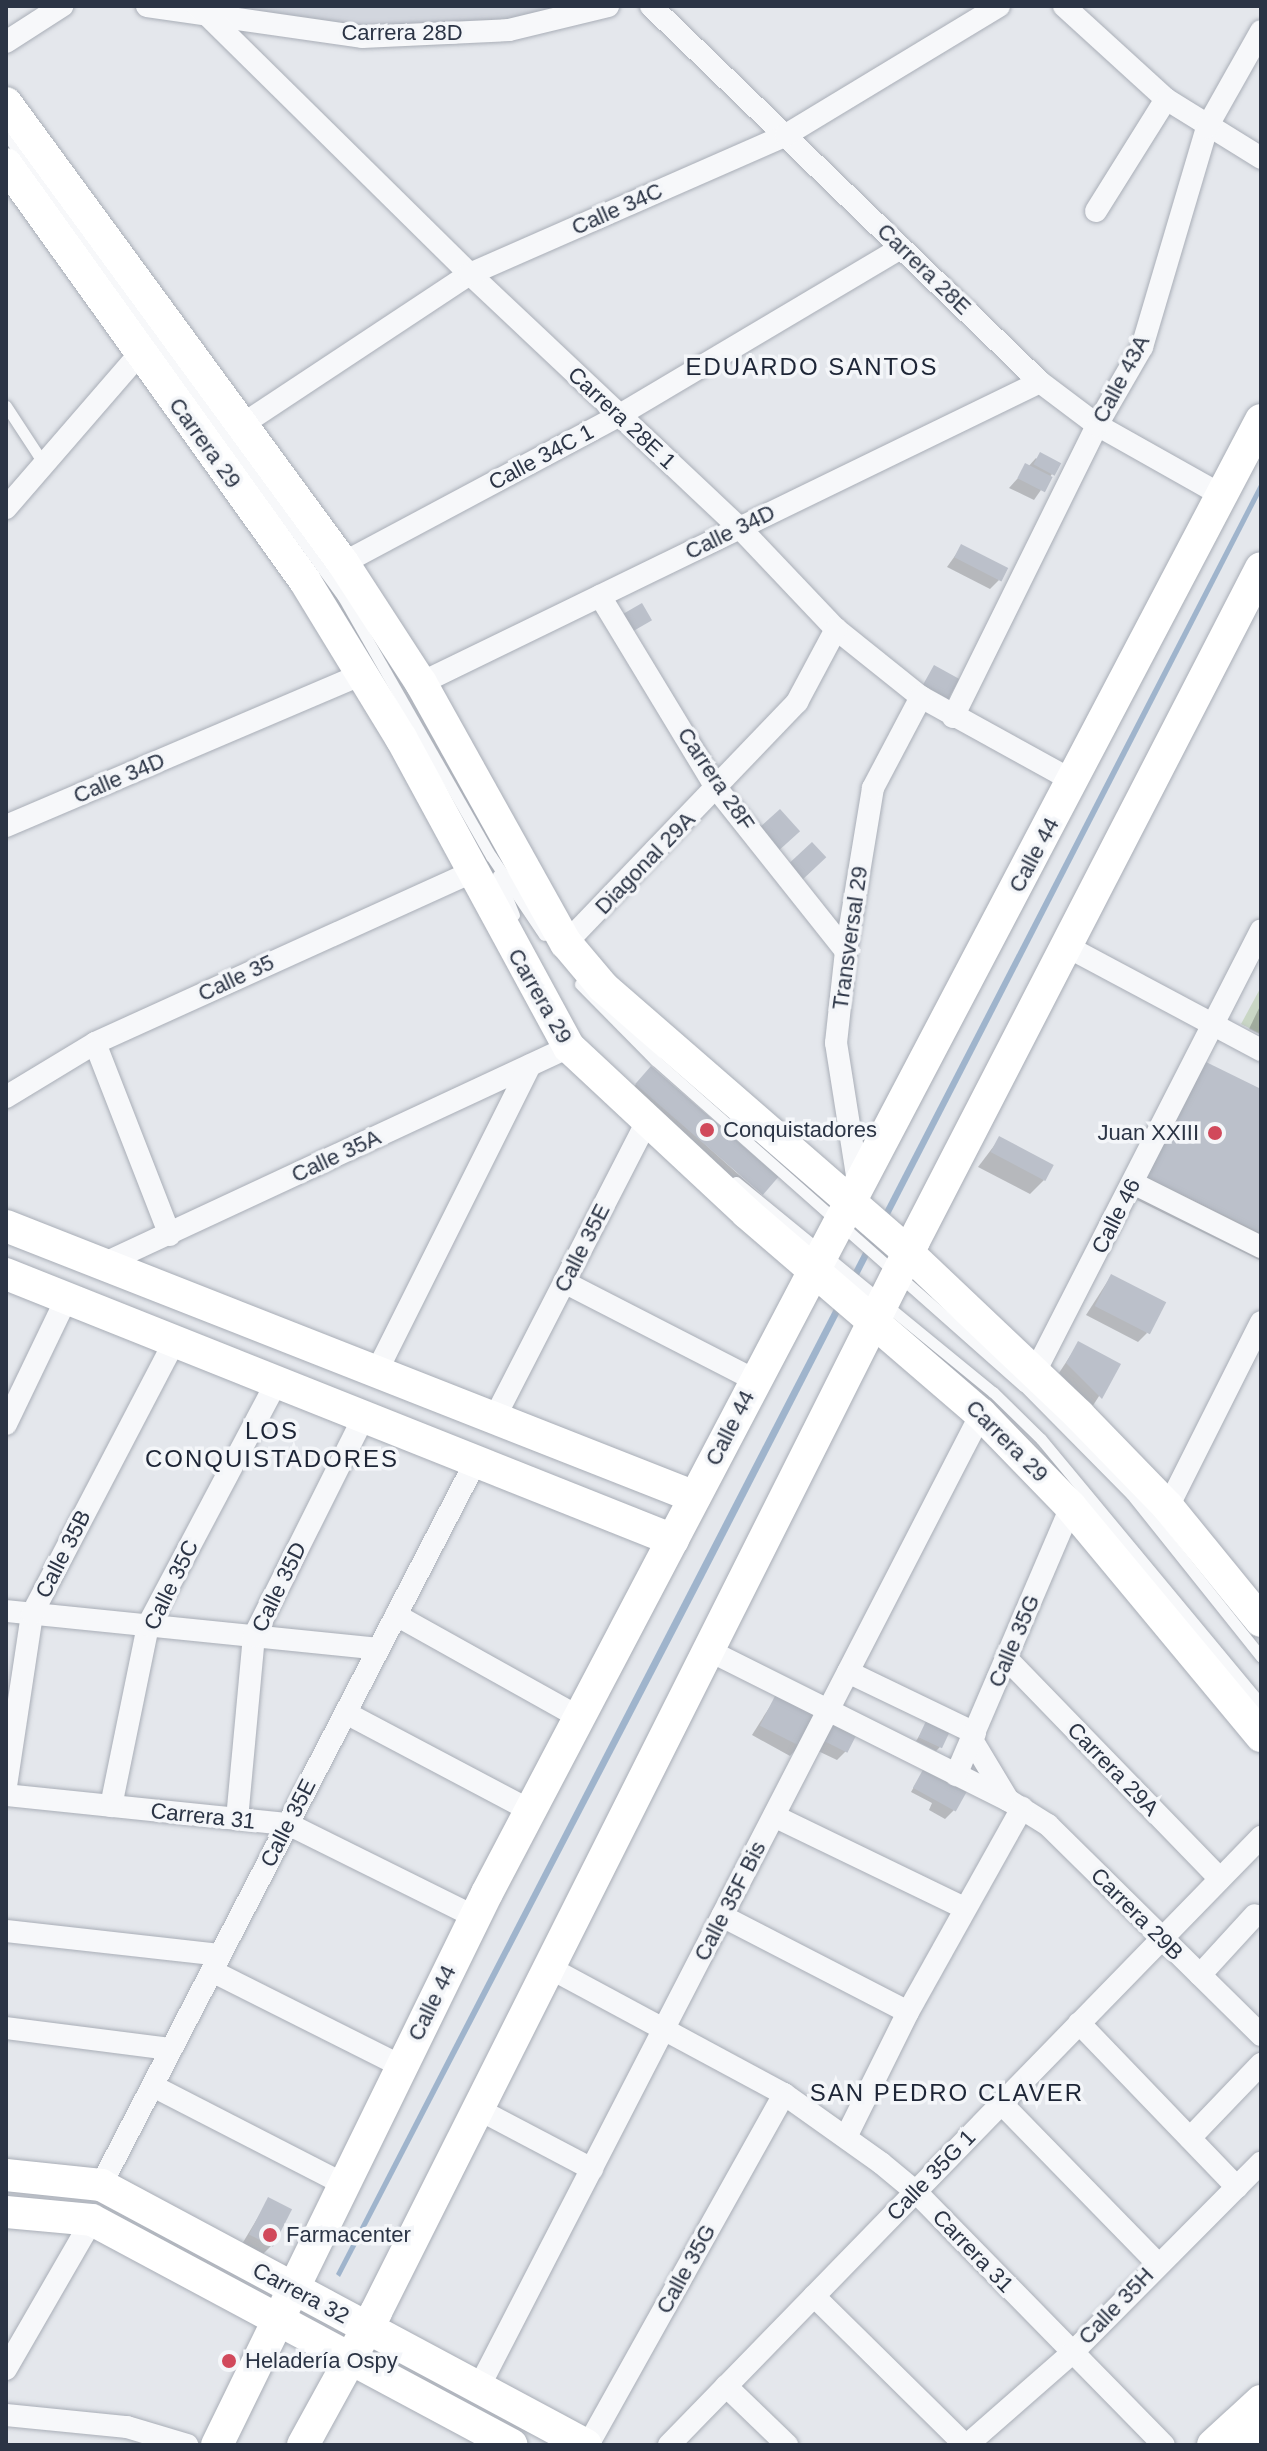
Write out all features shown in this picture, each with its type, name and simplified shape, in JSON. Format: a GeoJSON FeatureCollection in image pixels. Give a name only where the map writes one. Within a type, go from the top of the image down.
{"type":"FeatureCollection","features":[{"type":"Feature","properties":{"kind":"highway"},"geometry":{"type":"LineString","coordinates":[[1254,2445],[1261,2439]]}},
{"type":"Feature","properties":{"kind":"main road","name":"Carrera 29"},"geometry":{"type":"LineString","coordinates":[[6,103],[343,563],[421,683],[567,960],[603,987],[851,1211],[888,1286],[981,1414],[1071,1507],[1261,1736]]}},
{"type":"Feature","properties":{"kind":"main road","name":"Carrera 29"},"geometry":{"type":"LineString","coordinates":[[6,164],[305,581],[364,673],[482,864],[569,1047],[647,1121],[821,1264],[888,1286],[1035,1372],[1168,1507],[1261,1621]]}},
{"type":"Feature","properties":{"kind":"main road","name":"Calle 44"},"geometry":{"type":"LineString","coordinates":[[217,2445],[291,2287],[475,1917],[755,1380],[851,1211],[1261,420]]}},
{"type":"Feature","properties":{"kind":"main road"},"geometry":{"type":"LineString","coordinates":[[303,2445],[367,2328],[712,1652],[888,1286],[1261,568]]}},
{"type":"Feature","properties":{"kind":"main road"},"geometry":{"type":"LineString","coordinates":[[6,1226],[695,1497]]}},
{"type":"Feature","properties":{"kind":"main road"},"geometry":{"type":"LineString","coordinates":[[6,1274],[673,1540]]}},
{"type":"Feature","properties":{"kind":"main road"},"geometry":{"type":"LineString","coordinates":[[628,1522],[649,1506],[648,1479]]}},
{"type":"Feature","properties":{"kind":"main road","name":"Carrera 32"},"geometry":{"type":"LineString","coordinates":[[6,2175],[101,2185],[587,2445]]}},
{"type":"Feature","properties":{"kind":"main road","name":"Carrera 32"},"geometry":{"type":"LineString","coordinates":[[6,2212],[92,2220],[512,2445]]}},
{"type":"Feature","properties":{"kind":"main road"},"geometry":{"type":"LineString","coordinates":[[1213,2445],[1261,2401]]}},
{"type":"Feature","properties":{"kind":"street"},"geometry":{"type":"LineString","coordinates":[[6,42],[62,6]]}},
{"type":"Feature","properties":{"kind":"street","name":"Carrera 28D"},"geometry":{"type":"LineString","coordinates":[[147,6],[199,10],[362,37],[495,31],[592,8]]}},
{"type":"Feature","properties":{"kind":"street","name":"Carrera 28E"},"geometry":{"type":"LineString","coordinates":[[651,6],[1040,382],[1097,425],[1223,496]]}},
{"type":"Feature","properties":{"kind":"street","name":"Calle 34C"},"geometry":{"type":"LineString","coordinates":[[243,424],[470,274],[786,135],[999,6]]}},
{"type":"Feature","properties":{"kind":"street"},"geometry":{"type":"LineString","coordinates":[[1064,6],[1166,99],[1261,158]]}},
{"type":"Feature","properties":{"kind":"street","name":"Carrera 28E 1"},"geometry":{"type":"LineString","coordinates":[[199,10],[618,416],[740,528],[836,629],[921,697],[1073,781]]}},
{"type":"Feature","properties":{"kind":"street","name":"Calle 43A"},"geometry":{"type":"LineString","coordinates":[[953,717],[1097,425],[1142,347],[1207,127],[1261,31]]}},
{"type":"Feature","properties":{"kind":"street"},"geometry":{"type":"LineString","coordinates":[[1096,211],[1166,99]]}},
{"type":"Feature","properties":{"kind":"street","name":"Calle 34C 1"},"geometry":{"type":"LineString","coordinates":[[343,563],[618,416],[901,248]]}},
{"type":"Feature","properties":{"kind":"street"},"geometry":{"type":"LineString","coordinates":[[6,508],[141,352]]}},
{"type":"Feature","properties":{"kind":"street","name":"Calle 34D"},"geometry":{"type":"LineString","coordinates":[[421,683],[1040,382]]}},
{"type":"Feature","properties":{"kind":"street","name":"Carrera 28F"},"geometry":{"type":"LineString","coordinates":[[600,596],[717,789],[846,951]]}},
{"type":"Feature","properties":{"kind":"street","name":"Diagonal 29A"},"geometry":{"type":"LineString","coordinates":[[567,960],[797,702],[836,629]]}},
{"type":"Feature","properties":{"kind":"street","name":"Calle 34D"},"geometry":{"type":"LineString","coordinates":[[6,826],[364,673]]}},
{"type":"Feature","properties":{"kind":"street","name":"Transversal 29"},"geometry":{"type":"LineString","coordinates":[[851,1211],[836,1043],[846,951],[873,788],[921,697]]}},
{"type":"Feature","properties":{"kind":"street","name":"Calle 35"},"geometry":{"type":"LineString","coordinates":[[6,1097],[95,1043],[482,864]]}},
{"type":"Feature","properties":{"kind":"street","name":"Calle 46"},"geometry":{"type":"LineString","coordinates":[[1035,1372],[1261,931]]}},
{"type":"Feature","properties":{"kind":"street"},"geometry":{"type":"LineString","coordinates":[[1066,946],[1261,1050]]}},
{"type":"Feature","properties":{"kind":"street"},"geometry":{"type":"LineString","coordinates":[[95,1043],[170,1235]]}},
{"type":"Feature","properties":{"kind":"street","name":"Calle 35A"},"geometry":{"type":"LineString","coordinates":[[103,1264],[569,1047]]}},
{"type":"Feature","properties":{"kind":"street"},"geometry":{"type":"LineString","coordinates":[[377,1371],[530,1065]]}},
{"type":"Feature","properties":{"kind":"street","name":"Calle 35E"},"geometry":{"type":"LineString","coordinates":[[495,1417],[647,1121]]}},
{"type":"Feature","properties":{"kind":"street"},"geometry":{"type":"LineString","coordinates":[[1133,1183],[1261,1247]]}},
{"type":"Feature","properties":{"kind":"street"},"geometry":{"type":"LineString","coordinates":[[564,1282],[755,1380]]}},
{"type":"Feature","properties":{"kind":"street"},"geometry":{"type":"LineString","coordinates":[[6,1424],[67,1297]]}},
{"type":"Feature","properties":{"kind":"street"},"geometry":{"type":"LineString","coordinates":[[1168,1507],[1261,1322]]}},
{"type":"Feature","properties":{"kind":"street","name":"Calle 35B"},"geometry":{"type":"LineString","coordinates":[[6,1786],[32,1614],[175,1340]]}},
{"type":"Feature","properties":{"kind":"street","name":"Calle 35C"},"geometry":{"type":"LineString","coordinates":[[111,1806],[148,1625],[277,1381]]}},
{"type":"Feature","properties":{"kind":"street","name":"Calle 35F Bis"},"geometry":{"type":"LineString","coordinates":[[479,2387],[981,1414]]}},
{"type":"Feature","properties":{"kind":"street","name":"Calle 35D"},"geometry":{"type":"LineString","coordinates":[[237,1819],[254,1636],[364,1416]]}},
{"type":"Feature","properties":{"kind":"street","name":"Calle 35E"},"geometry":{"type":"LineString","coordinates":[[101,2185],[476,1461]]}},
{"type":"Feature","properties":{"kind":"street","name":"Calle 35G"},"geometry":{"type":"LineString","coordinates":[[956,1775],[1071,1507]]}},
{"type":"Feature","properties":{"kind":"street"},"geometry":{"type":"LineString","coordinates":[[6,1611],[378,1649]]}},
{"type":"Feature","properties":{"kind":"street"},"geometry":{"type":"LineString","coordinates":[[396,1615],[580,1718]]}},
{"type":"Feature","properties":{"kind":"street","name":"Carrera 29B"},"geometry":{"type":"LineString","coordinates":[[712,1652],[1015,1804],[1048,1825],[1261,2035]]}},
{"type":"Feature","properties":{"kind":"street","name":"Carrera 29A"},"geometry":{"type":"LineString","coordinates":[[1007,1659],[1220,1879]]}},
{"type":"Feature","properties":{"kind":"street"},"geometry":{"type":"LineString","coordinates":[[848,1672],[974,1737]]}},
{"type":"Feature","properties":{"kind":"street"},"geometry":{"type":"LineString","coordinates":[[346,1713],[531,1811]]}},
{"type":"Feature","properties":{"kind":"street","name":"Carrera 29B"},"geometry":{"type":"LineString","coordinates":[[974,1737],[1015,1804]]}},
{"type":"Feature","properties":{"kind":"street","name":"Carrera 31"},"geometry":{"type":"LineString","coordinates":[[6,1795],[288,1824],[475,1917]]}},
{"type":"Feature","properties":{"kind":"street"},"geometry":{"type":"LineString","coordinates":[[846,2137],[1015,1804]]}},
{"type":"Feature","properties":{"kind":"street"},"geometry":{"type":"LineString","coordinates":[[774,1816],[964,1908]]}},
{"type":"Feature","properties":{"kind":"street","name":"Calle 35G 1"},"geometry":{"type":"LineString","coordinates":[[669,2445],[1261,1837]]}},
{"type":"Feature","properties":{"kind":"street"},"geometry":{"type":"LineString","coordinates":[[1200,1975],[1255,1915]]}},
{"type":"Feature","properties":{"kind":"street"},"geometry":{"type":"LineString","coordinates":[[722,1916],[908,2012]]}},
{"type":"Feature","properties":{"kind":"street"},"geometry":{"type":"LineString","coordinates":[[6,1931],[216,1963],[401,2066]]}},
{"type":"Feature","properties":{"kind":"street","name":"Carrera 31"},"geometry":{"type":"LineString","coordinates":[[550,1968],[665,2026],[784,2094],[846,2137],[916,2192],[1164,2445]]}},
{"type":"Feature","properties":{"kind":"street"},"geometry":{"type":"LineString","coordinates":[[1079,2023],[1237,2187]]}},
{"type":"Feature","properties":{"kind":"street"},"geometry":{"type":"LineString","coordinates":[[6,2028],[171,2049]]}},
{"type":"Feature","properties":{"kind":"street"},"geometry":{"type":"LineString","coordinates":[[1190,2138],[1261,2064]]}},
{"type":"Feature","properties":{"kind":"street"},"geometry":{"type":"LineString","coordinates":[[153,2086],[342,2183]]}},
{"type":"Feature","properties":{"kind":"street","name":"Calle 35G"},"geometry":{"type":"LineString","coordinates":[[587,2445],[784,2094]]}},
{"type":"Feature","properties":{"kind":"street"},"geometry":{"type":"LineString","coordinates":[[1001,2103],[1157,2263]]}},
{"type":"Feature","properties":{"kind":"street"},"geometry":{"type":"LineString","coordinates":[[478,2109],[592,2169]]}},
{"type":"Feature","properties":{"kind":"street","name":"Calle 35H"},"geometry":{"type":"LineString","coordinates":[[966,2445],[1072,2353],[1157,2263],[1261,2163]]}},
{"type":"Feature","properties":{"kind":"street"},"geometry":{"type":"LineString","coordinates":[[6,2369],[92,2220]]}},
{"type":"Feature","properties":{"kind":"street"},"geometry":{"type":"LineString","coordinates":[[814,2296],[966,2445]]}},
{"type":"Feature","properties":{"kind":"street"},"geometry":{"type":"LineString","coordinates":[[726,2386],[787,2445]]}},
{"type":"Feature","properties":{"kind":"street"},"geometry":{"type":"LineString","coordinates":[[6,2415],[127,2427],[187,2445]]}},
{"type":"Feature","properties":{"kind":"lane"},"geometry":{"type":"LineString","coordinates":[[6,134],[343,597],[525,944],[586,1047],[711,1160]]}},
{"type":"Feature","properties":{"kind":"lane"},"geometry":{"type":"LineString","coordinates":[[6,406],[44,464]]}},
{"type":"Feature","properties":{"kind":"lane"},"geometry":{"type":"LineString","coordinates":[[482,864],[567,960]]}},
{"type":"Feature","properties":{"kind":"lane"},"geometry":{"type":"LineString","coordinates":[[723,1170],[821,1264]]}},
{"type":"Feature","properties":{"kind":"lane"},"geometry":{"type":"LineString","coordinates":[[888,1286],[1024,1386],[1131,1494],[1261,1657]]}},
{"type":"Feature","properties":{"kind":"lane"},"geometry":{"type":"LineString","coordinates":[[888,1286],[1041,1439],[1261,1704]]}},
{"type":"Feature","properties":{"kind":"shaded area"},"geometry":{"type":"Polygon","coordinates":[[[198,6],[584,6],[585,11],[362,37],[198,6]]]}},
{"type":"Feature","properties":{"kind":"green space"},"geometry":{"type":"Polygon","coordinates":[[[1261,987],[1261,1034],[1241,1024],[1261,987]]]}},
{"type":"Feature","properties":{"kind":"water"},"geometry":{"type":"Polygon","coordinates":[[[1261,481],[1261,492],[704,1577],[340,2277],[336,2274],[1261,481]]]}},
{"type":"Feature","properties":{"kind":"building"},"geometry":{"type":"Polygon","coordinates":[[[1040,452],[1061,463],[1055,476],[1033,464],[1040,452]]]}},
{"type":"Feature","properties":{"kind":"building"},"geometry":{"type":"Polygon","coordinates":[[[1025,463],[1053,477],[1045,492],[1017,478],[1025,463]]]}},
{"type":"Feature","properties":{"kind":"building"},"geometry":{"type":"Polygon","coordinates":[[[961,544],[1008,568],[1001,581],[954,557],[961,544]]]}},
{"type":"Feature","properties":{"kind":"building"},"geometry":{"type":"Polygon","coordinates":[[[642,603],[652,620],[632,632],[622,614],[642,603]]]}},
{"type":"Feature","properties":{"kind":"building"},"geometry":{"type":"Polygon","coordinates":[[[934,665],[959,679],[948,699],[923,685],[934,665]]]}},
{"type":"Feature","properties":{"kind":"building"},"geometry":{"type":"Polygon","coordinates":[[[780,809],[800,831],[774,855],[754,832],[780,809]]]}},
{"type":"Feature","properties":{"kind":"building"},"geometry":{"type":"Polygon","coordinates":[[[812,842],[826,857],[797,885],[783,869],[812,842]]]}},
{"type":"Feature","properties":{"kind":"building","name":"Juan XXIII"},"geometry":{"type":"Polygon","coordinates":[[[1204,1061],[1261,1089],[1261,1233],[1147,1177],[1204,1061]]]}},
{"type":"Feature","properties":{"kind":"building","name":"Conquistadores"},"geometry":{"type":"Polygon","coordinates":[[[651,1066],[779,1177],[763,1195],[635,1084],[651,1066]]]}},
{"type":"Feature","properties":{"kind":"building"},"geometry":{"type":"Polygon","coordinates":[[[999,1136],[1054,1165],[1045,1181],[991,1152],[999,1136]]]}},
{"type":"Feature","properties":{"kind":"building"},"geometry":{"type":"Polygon","coordinates":[[[1111,1274],[1166,1302],[1150,1334],[1095,1306],[1111,1274]]]}},
{"type":"Feature","properties":{"kind":"building"},"geometry":{"type":"Polygon","coordinates":[[[1078,1341],[1121,1364],[1102,1399],[1066,1363],[1078,1341]]]}},
{"type":"Feature","properties":{"kind":"building"},"geometry":{"type":"Polygon","coordinates":[[[778,1690],[820,1711],[802,1747],[760,1726],[778,1690]]]}},
{"type":"Feature","properties":{"kind":"building"},"geometry":{"type":"Polygon","coordinates":[[[836,1720],[858,1731],[847,1753],[825,1741],[836,1720]]]}},
{"type":"Feature","properties":{"kind":"building"},"geometry":{"type":"Polygon","coordinates":[[[926,1721],[950,1732],[942,1748],[918,1737],[926,1721]]]}},
{"type":"Feature","properties":{"kind":"building"},"geometry":{"type":"Polygon","coordinates":[[[925,1766],[968,1790],[956,1812],[913,1788],[925,1766]]]}},
{"type":"Feature","properties":{"kind":"building"},"geometry":{"type":"Polygon","coordinates":[[[268,2197],[292,2209],[273,2247],[249,2234],[268,2197]]]}},
{"type":"Feature","properties":{"kind":"place","name":"Conquistadores"},"geometry":{"type":"Point","coordinates":[707,1130]}},
{"type":"Feature","properties":{"kind":"place","name":"Juan XXIII"},"geometry":{"type":"Point","coordinates":[1215,1133]}},
{"type":"Feature","properties":{"kind":"place","name":"Farmacenter"},"geometry":{"type":"Point","coordinates":[270,2235]}},
{"type":"Feature","properties":{"kind":"place","name":"Heladería Ospy"},"geometry":{"type":"Point","coordinates":[229,2361]}},
{"type":"Feature","properties":{"kind":"district","name":"EDUARDO SANTOS"},"geometry":{"type":"Point","coordinates":[812,367]}},
{"type":"Feature","properties":{"kind":"district","name":"LOS CONQUISTADORES"},"geometry":{"type":"Point","coordinates":[272,1445]}},
{"type":"Feature","properties":{"kind":"district","name":"SAN PEDRO CLAVER"},"geometry":{"type":"Point","coordinates":[947,2093]}}]}
